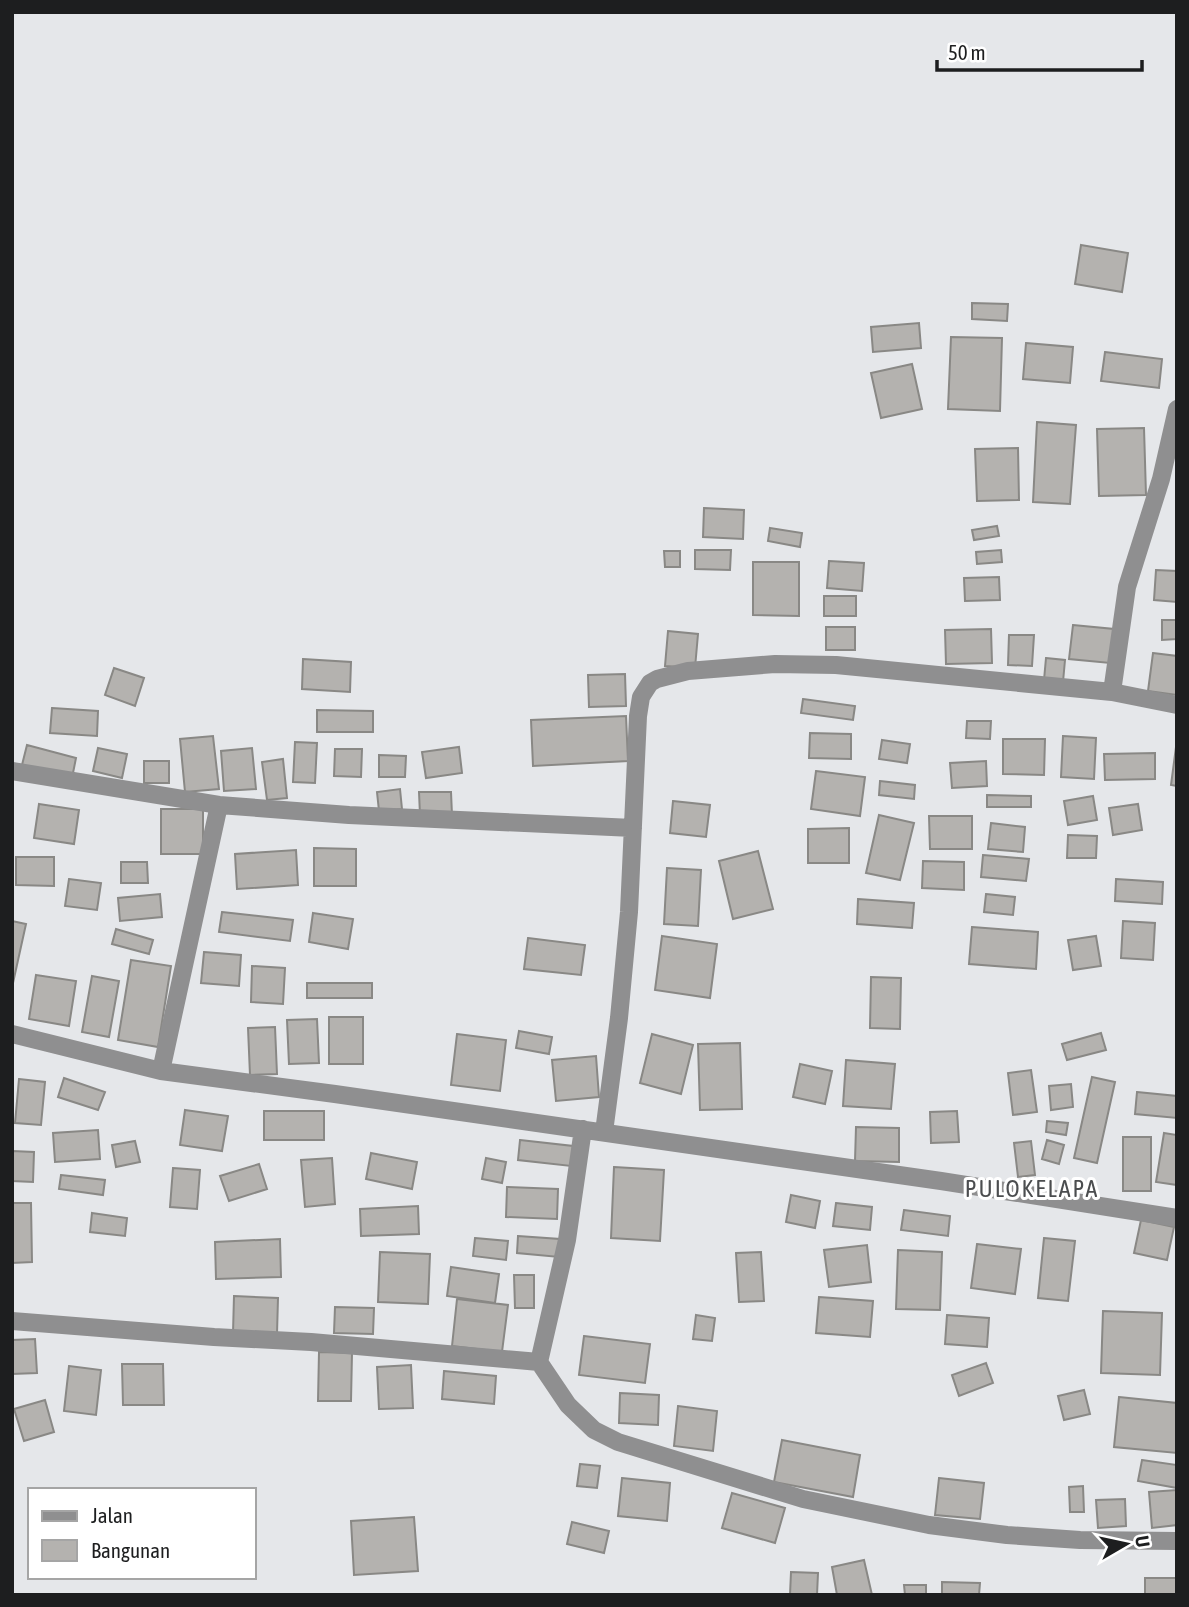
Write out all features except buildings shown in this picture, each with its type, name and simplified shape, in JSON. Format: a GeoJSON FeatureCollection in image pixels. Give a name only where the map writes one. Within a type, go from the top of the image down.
{"type":"FeatureCollection","features":[{"type":"Feature","properties":{"kind":"street"},"geometry":{"type":"LineString","coordinates":[[1112,691],[1128,587],[1161,479],[1177,409]]}},
{"type":"Feature","properties":{"kind":"street"},"geometry":{"type":"LineString","coordinates":[[604,1132],[628,926],[638,716],[641,697],[650,683],[688,671],[775,664],[836,665],[1112,691],[1177,705]]}},
{"type":"Feature","properties":{"kind":"street"},"geometry":{"type":"LineString","coordinates":[[12,771],[219,805],[349,815],[632,828]]}},
{"type":"Feature","properties":{"kind":"street"},"geometry":{"type":"LineString","coordinates":[[161,1071],[219,805]]}},
{"type":"Feature","properties":{"kind":"street"},"geometry":{"type":"LineString","coordinates":[[12,1034],[161,1071],[604,1132],[1177,1218]]}},
{"type":"Feature","properties":{"kind":"street"},"geometry":{"type":"LineString","coordinates":[[583,1129],[567,1240],[539,1362],[568,1405],[594,1430],[618,1443],[803,1499],[929,1525],[1080,1541],[1177,1541]]}},
{"type":"Feature","properties":{"kind":"street"},"geometry":{"type":"LineString","coordinates":[[12,1321],[311,1342],[539,1362]]}},
{"type":"Feature","properties":{"kind":"district","name":"PULOKELAPA"},"geometry":{"type":"Point","coordinates":[1032,1188]}}]}
